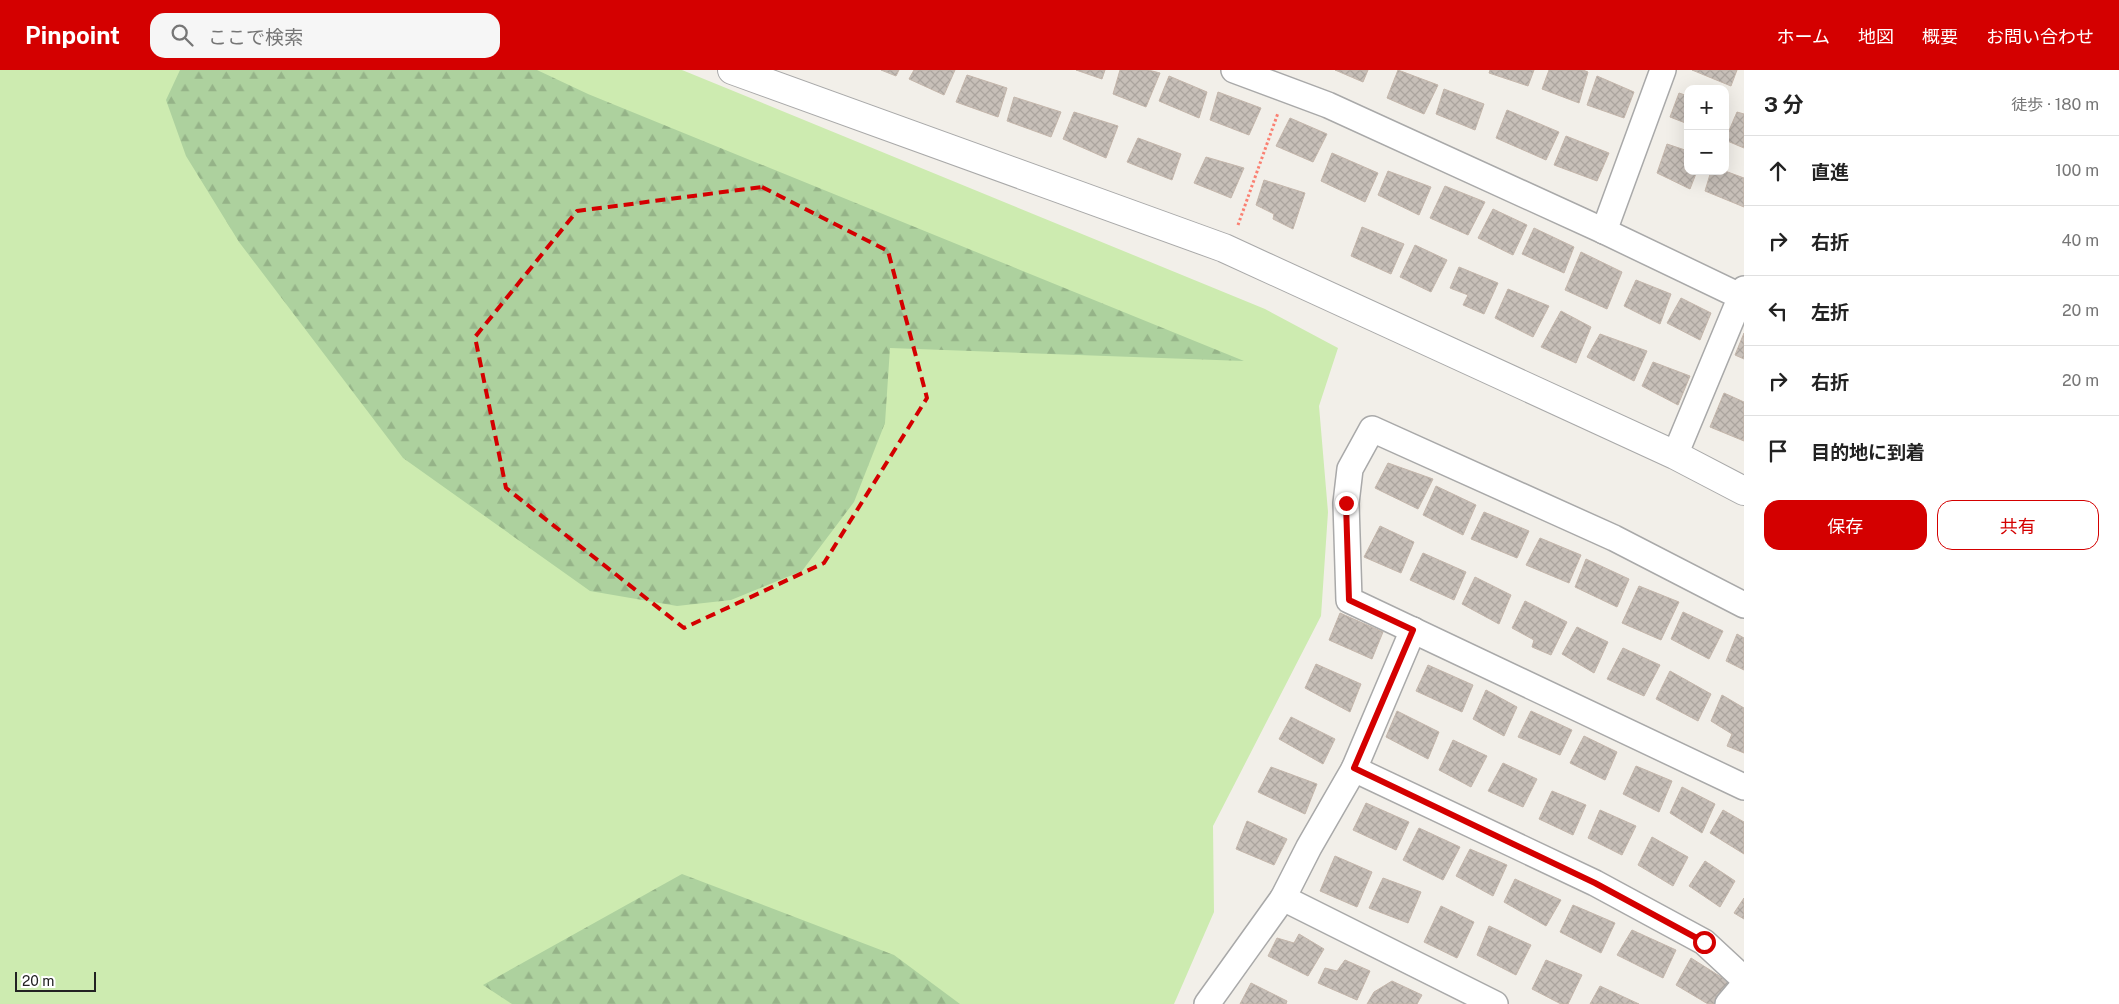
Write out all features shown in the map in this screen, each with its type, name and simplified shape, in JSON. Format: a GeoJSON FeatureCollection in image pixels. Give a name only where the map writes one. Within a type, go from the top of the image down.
{"type":"FeatureCollection","features":[{"type":"Feature","properties":{"kind":"street"},"geometry":{"type":"LineString","coordinates":[[1234,70],[1337,109],[1743,294],[1675,455]]}},
{"type":"Feature","properties":{"kind":"street"},"geometry":{"type":"LineString","coordinates":[[1604,231],[1659,71]]}},
{"type":"Feature","properties":{"kind":"street"},"geometry":{"type":"LineString","coordinates":[[747,73],[1224,248],[1675,455],[1744,491]]}},
{"type":"Feature","properties":{"kind":"street"},"geometry":{"type":"LineString","coordinates":[[1744,605],[1614,538],[1372,429],[1350,469],[1346,503],[1349,600],[1744,787]]}},
{"type":"Feature","properties":{"kind":"street"},"geometry":{"type":"LineString","coordinates":[[1207,1004],[1283,898],[1309,847],[1354,768],[1413,630]]}},
{"type":"Feature","properties":{"kind":"street"},"geometry":{"type":"LineString","coordinates":[[1354,768],[1595,883],[1704,942],[1744,979]]}},
{"type":"Feature","properties":{"kind":"street"},"geometry":{"type":"LineString","coordinates":[[1283,898],[1495,1004]]}},
{"type":"Feature","properties":{"kind":"street"},"geometry":{"type":"LineString","coordinates":[[1728,1004],[1744,986]]}},
{"type":"Feature","properties":{"kind":"path"},"geometry":{"type":"LineString","coordinates":[[1234,234],[1286,89]]}},
{"type":"Feature","properties":{"kind":"highlighted area"},"geometry":{"type":"Polygon","coordinates":[[[762,187],[888,251],[927,398],[824,563],[684,628],[506,488],[475,337],[577,211],[762,187]]]}},
{"type":"Feature","properties":{"kind":"green space"},"geometry":{"type":"Polygon","coordinates":[[[0,70],[682,70],[1265,309],[1338,348],[1319,406],[1328,512],[1321,616],[1213,826],[1214,912],[1174,1004],[0,1004],[0,70]]]}},
{"type":"Feature","properties":{"kind":"green space"},"geometry":{"type":"Polygon","coordinates":[[[180,70],[537,70],[588,94],[1244,361],[890,348],[885,423],[854,502],[802,571],[731,600],[677,606],[590,591],[403,458],[239,242],[186,156],[166,100],[180,70]]]}},
{"type":"Feature","properties":{"kind":"green space"},"geometry":{"type":"Polygon","coordinates":[[[682,874],[894,955],[960,1004],[512,1004],[483,985],[682,874]]]}},
{"type":"Feature","properties":{"kind":"building"},"geometry":{"type":"Polygon","coordinates":[[[881,70],[899,70],[896,76],[881,70]]]}},
{"type":"Feature","properties":{"kind":"building"},"geometry":{"type":"Polygon","coordinates":[[[914,70],[955,70],[944,95],[909,79],[914,70]]]}},
{"type":"Feature","properties":{"kind":"building"},"geometry":{"type":"Polygon","coordinates":[[[1076,70],[1105,70],[1102,79],[1076,70]]]}},
{"type":"Feature","properties":{"kind":"building"},"geometry":{"type":"Polygon","coordinates":[[[1120,70],[1148,70],[1160,73],[1146,107],[1113,94],[1120,70]]]}},
{"type":"Feature","properties":{"kind":"building"},"geometry":{"type":"Polygon","coordinates":[[[1335,70],[1368,70],[1363,82],[1335,70]]]}},
{"type":"Feature","properties":{"kind":"building"},"geometry":{"type":"Polygon","coordinates":[[[1398,70],[1438,85],[1424,114],[1387,98],[1398,70]]]}},
{"type":"Feature","properties":{"kind":"building"},"geometry":{"type":"Polygon","coordinates":[[[1490,70],[1534,70],[1528,86],[1489,73],[1490,70]]]}},
{"type":"Feature","properties":{"kind":"building"},"geometry":{"type":"Polygon","coordinates":[[[1549,70],[1583,70],[1588,72],[1579,103],[1542,89],[1549,70]]]}},
{"type":"Feature","properties":{"kind":"building"},"geometry":{"type":"Polygon","coordinates":[[[1692,70],[1737,70],[1731,86],[1692,70]]]}},
{"type":"Feature","properties":{"kind":"building"},"geometry":{"type":"Polygon","coordinates":[[[967,75],[1007,88],[998,117],[956,102],[967,75]]]}},
{"type":"Feature","properties":{"kind":"building"},"geometry":{"type":"Polygon","coordinates":[[[1169,76],[1207,92],[1199,118],[1159,101],[1169,76]]]}},
{"type":"Feature","properties":{"kind":"building"},"geometry":{"type":"Polygon","coordinates":[[[1597,76],[1634,92],[1624,118],[1587,105],[1597,76]]]}},
{"type":"Feature","properties":{"kind":"building"},"geometry":{"type":"Polygon","coordinates":[[[1444,89],[1484,104],[1475,130],[1436,114],[1444,89]]]}},
{"type":"Feature","properties":{"kind":"building"},"geometry":{"type":"Polygon","coordinates":[[[1218,92],[1261,108],[1249,135],[1210,120],[1218,92]]]}},
{"type":"Feature","properties":{"kind":"building"},"geometry":{"type":"Polygon","coordinates":[[[1679,93],[1684,95],[1684,122],[1670,117],[1679,93]]]}},
{"type":"Feature","properties":{"kind":"building"},"geometry":{"type":"Polygon","coordinates":[[[1014,97],[1061,112],[1051,137],[1007,121],[1014,97]]]}},
{"type":"Feature","properties":{"kind":"building"},"geometry":{"type":"Polygon","coordinates":[[[1507,110],[1559,132],[1546,160],[1496,138],[1507,110]]]}},
{"type":"Feature","properties":{"kind":"building"},"geometry":{"type":"Polygon","coordinates":[[[1074,112],[1118,126],[1106,158],[1063,139],[1074,112]]]}},
{"type":"Feature","properties":{"kind":"building"},"geometry":{"type":"Polygon","coordinates":[[[1737,112],[1744,114],[1744,148],[1729,142],[1729,131],[1737,112]]]}},
{"type":"Feature","properties":{"kind":"building"},"geometry":{"type":"Polygon","coordinates":[[[1290,118],[1327,134],[1313,162],[1276,146],[1290,118]]]}},
{"type":"Feature","properties":{"kind":"building"},"geometry":{"type":"Polygon","coordinates":[[[1566,136],[1609,153],[1597,181],[1554,165],[1566,136]]]}},
{"type":"Feature","properties":{"kind":"building"},"geometry":{"type":"Polygon","coordinates":[[[1138,138],[1181,154],[1172,180],[1127,162],[1138,138]]]}},
{"type":"Feature","properties":{"kind":"building"},"geometry":{"type":"Polygon","coordinates":[[[1667,144],[1684,150],[1684,175],[1695,175],[1690,189],[1657,173],[1667,144]]]}},
{"type":"Feature","properties":{"kind":"building"},"geometry":{"type":"Polygon","coordinates":[[[1332,153],[1378,173],[1365,202],[1321,181],[1332,153]]]}},
{"type":"Feature","properties":{"kind":"building"},"geometry":{"type":"Polygon","coordinates":[[[1206,157],[1244,168],[1231,198],[1194,183],[1206,157]]]}},
{"type":"Feature","properties":{"kind":"building"},"geometry":{"type":"Polygon","coordinates":[[[1388,171],[1431,187],[1419,215],[1378,195],[1388,171]]]}},
{"type":"Feature","properties":{"kind":"building"},"geometry":{"type":"Polygon","coordinates":[[[1729,172],[1744,178],[1744,207],[1705,191],[1710,175],[1729,175],[1729,172]]]}},
{"type":"Feature","properties":{"kind":"building"},"geometry":{"type":"Polygon","coordinates":[[[1264,180],[1305,193],[1293,229],[1273,219],[1274,214],[1256,205],[1264,180]]]}},
{"type":"Feature","properties":{"kind":"building"},"geometry":{"type":"Polygon","coordinates":[[[1445,186],[1485,202],[1468,235],[1430,218],[1445,186]]]}},
{"type":"Feature","properties":{"kind":"building"},"geometry":{"type":"Polygon","coordinates":[[[1493,209],[1527,225],[1513,255],[1478,238],[1493,209]]]}},
{"type":"Feature","properties":{"kind":"building"},"geometry":{"type":"Polygon","coordinates":[[[1362,227],[1404,244],[1391,274],[1351,256],[1362,227]]]}},
{"type":"Feature","properties":{"kind":"building"},"geometry":{"type":"Polygon","coordinates":[[[1534,228],[1574,247],[1564,273],[1522,254],[1534,228]]]}},
{"type":"Feature","properties":{"kind":"building"},"geometry":{"type":"Polygon","coordinates":[[[1415,245],[1447,260],[1431,292],[1400,277],[1415,245]]]}},
{"type":"Feature","properties":{"kind":"building"},"geometry":{"type":"Polygon","coordinates":[[[1581,252],[1622,272],[1607,309],[1565,290],[1581,252]]]}},
{"type":"Feature","properties":{"kind":"building"},"geometry":{"type":"Polygon","coordinates":[[[1459,267],[1498,283],[1484,314],[1463,305],[1468,295],[1450,288],[1459,267]]]}},
{"type":"Feature","properties":{"kind":"building"},"geometry":{"type":"Polygon","coordinates":[[[1636,280],[1671,294],[1660,324],[1624,306],[1636,280]]]}},
{"type":"Feature","properties":{"kind":"building"},"geometry":{"type":"Polygon","coordinates":[[[1508,289],[1549,306],[1533,337],[1495,318],[1508,289]]]}},
{"type":"Feature","properties":{"kind":"building"},"geometry":{"type":"Polygon","coordinates":[[[1681,298],[1711,313],[1700,340],[1667,323],[1681,298]]]}},
{"type":"Feature","properties":{"kind":"building"},"geometry":{"type":"Polygon","coordinates":[[[1561,311],[1591,327],[1576,363],[1541,347],[1561,311]]]}},
{"type":"Feature","properties":{"kind":"building"},"geometry":{"type":"Polygon","coordinates":[[[1744,333],[1744,359],[1735,355],[1744,333]]]}},
{"type":"Feature","properties":{"kind":"building"},"geometry":{"type":"Polygon","coordinates":[[[1600,334],[1647,351],[1634,381],[1587,357],[1600,334]]]}},
{"type":"Feature","properties":{"kind":"building"},"geometry":{"type":"Polygon","coordinates":[[[1653,362],[1690,376],[1678,405],[1642,386],[1653,362]]]}},
{"type":"Feature","properties":{"kind":"building"},"geometry":{"type":"Polygon","coordinates":[[[1724,393],[1744,402],[1744,441],[1710,427],[1724,393]]]}},
{"type":"Feature","properties":{"kind":"building"},"geometry":{"type":"Polygon","coordinates":[[[1388,463],[1433,479],[1418,509],[1375,488],[1388,463]]]}},
{"type":"Feature","properties":{"kind":"building"},"geometry":{"type":"Polygon","coordinates":[[[1436,486],[1476,505],[1463,535],[1423,515],[1436,486]]]}},
{"type":"Feature","properties":{"kind":"building"},"geometry":{"type":"Polygon","coordinates":[[[1484,512],[1529,531],[1517,558],[1471,539],[1484,512]]]}},
{"type":"Feature","properties":{"kind":"building"},"geometry":{"type":"Polygon","coordinates":[[[1380,526],[1414,542],[1401,573],[1364,557],[1380,526]]]}},
{"type":"Feature","properties":{"kind":"building"},"geometry":{"type":"Polygon","coordinates":[[[1540,538],[1581,555],[1569,583],[1526,565],[1540,538]]]}},
{"type":"Feature","properties":{"kind":"building"},"geometry":{"type":"Polygon","coordinates":[[[1423,553],[1466,572],[1454,600],[1410,580],[1423,553]]]}},
{"type":"Feature","properties":{"kind":"building"},"geometry":{"type":"Polygon","coordinates":[[[1586,559],[1629,579],[1617,607],[1575,587],[1586,559]]]}},
{"type":"Feature","properties":{"kind":"building"},"geometry":{"type":"Polygon","coordinates":[[[1475,577],[1511,595],[1499,624],[1462,604],[1475,577]]]}},
{"type":"Feature","properties":{"kind":"building"},"geometry":{"type":"Polygon","coordinates":[[[1639,586],[1679,602],[1661,640],[1622,623],[1639,586]]]}},
{"type":"Feature","properties":{"kind":"building"},"geometry":{"type":"Polygon","coordinates":[[[1525,601],[1567,622],[1551,655],[1532,647],[1534,640],[1512,628],[1525,601]]]}},
{"type":"Feature","properties":{"kind":"building"},"geometry":{"type":"Polygon","coordinates":[[[1683,612],[1723,631],[1709,659],[1671,639],[1683,612]]]}},
{"type":"Feature","properties":{"kind":"building"},"geometry":{"type":"Polygon","coordinates":[[[1340,613],[1383,632],[1372,659],[1329,640],[1340,613]]]}},
{"type":"Feature","properties":{"kind":"building"},"geometry":{"type":"Polygon","coordinates":[[[1577,627],[1608,642],[1594,673],[1562,654],[1577,627]]]}},
{"type":"Feature","properties":{"kind":"building"},"geometry":{"type":"Polygon","coordinates":[[[1737,634],[1744,638],[1744,670],[1726,661],[1737,634]]]}},
{"type":"Feature","properties":{"kind":"building"},"geometry":{"type":"Polygon","coordinates":[[[1623,648],[1660,665],[1644,696],[1607,679],[1623,648]]]}},
{"type":"Feature","properties":{"kind":"building"},"geometry":{"type":"Polygon","coordinates":[[[1316,664],[1361,684],[1350,712],[1305,688],[1316,664]]]}},
{"type":"Feature","properties":{"kind":"building"},"geometry":{"type":"Polygon","coordinates":[[[1428,665],[1473,685],[1462,712],[1416,691],[1428,665]]]}},
{"type":"Feature","properties":{"kind":"building"},"geometry":{"type":"Polygon","coordinates":[[[1670,671],[1711,694],[1698,721],[1656,699],[1670,671]]]}},
{"type":"Feature","properties":{"kind":"building"},"geometry":{"type":"Polygon","coordinates":[[[1486,690],[1517,707],[1504,736],[1473,719],[1486,690]]]}},
{"type":"Feature","properties":{"kind":"building"},"geometry":{"type":"Polygon","coordinates":[[[1722,695],[1744,708],[1744,753],[1727,746],[1732,734],[1711,721],[1722,695]]]}},
{"type":"Feature","properties":{"kind":"building"},"geometry":{"type":"Polygon","coordinates":[[[1397,711],[1439,732],[1428,759],[1386,737],[1397,711]]]}},
{"type":"Feature","properties":{"kind":"building"},"geometry":{"type":"Polygon","coordinates":[[[1531,711],[1572,730],[1560,755],[1518,737],[1531,711]]]}},
{"type":"Feature","properties":{"kind":"building"},"geometry":{"type":"Polygon","coordinates":[[[1291,717],[1335,739],[1323,764],[1279,739],[1291,717]]]}},
{"type":"Feature","properties":{"kind":"building"},"geometry":{"type":"Polygon","coordinates":[[[1584,736],[1617,752],[1605,780],[1570,763],[1584,736]]]}},
{"type":"Feature","properties":{"kind":"building"},"geometry":{"type":"Polygon","coordinates":[[[1453,740],[1487,756],[1471,787],[1439,770],[1453,740]]]}},
{"type":"Feature","properties":{"kind":"building"},"geometry":{"type":"Polygon","coordinates":[[[1503,763],[1537,779],[1523,807],[1488,791],[1503,763]]]}},
{"type":"Feature","properties":{"kind":"building"},"geometry":{"type":"Polygon","coordinates":[[[1636,766],[1672,781],[1659,812],[1623,794],[1636,766]]]}},
{"type":"Feature","properties":{"kind":"building"},"geometry":{"type":"Polygon","coordinates":[[[1271,767],[1317,784],[1305,814],[1258,792],[1271,767]]]}},
{"type":"Feature","properties":{"kind":"building"},"geometry":{"type":"Polygon","coordinates":[[[1682,787],[1715,804],[1702,833],[1670,813],[1682,787]]]}},
{"type":"Feature","properties":{"kind":"building"},"geometry":{"type":"Polygon","coordinates":[[[1552,791],[1586,805],[1573,835],[1539,819],[1552,791]]]}},
{"type":"Feature","properties":{"kind":"building"},"geometry":{"type":"Polygon","coordinates":[[[1366,803],[1409,822],[1396,850],[1353,830],[1366,803]]]}},
{"type":"Feature","properties":{"kind":"building"},"geometry":{"type":"Polygon","coordinates":[[[1600,810],[1636,826],[1622,855],[1588,838],[1600,810]]]}},
{"type":"Feature","properties":{"kind":"building"},"geometry":{"type":"Polygon","coordinates":[[[1723,810],[1744,822],[1744,854],[1710,833],[1723,810]]]}},
{"type":"Feature","properties":{"kind":"building"},"geometry":{"type":"Polygon","coordinates":[[[1247,821],[1287,839],[1274,865],[1236,849],[1247,821]]]}},
{"type":"Feature","properties":{"kind":"building"},"geometry":{"type":"Polygon","coordinates":[[[1419,828],[1460,847],[1443,880],[1403,860],[1419,828]]]}},
{"type":"Feature","properties":{"kind":"building"},"geometry":{"type":"Polygon","coordinates":[[[1652,837],[1688,857],[1673,886],[1638,865],[1652,837]]]}},
{"type":"Feature","properties":{"kind":"building"},"geometry":{"type":"Polygon","coordinates":[[[1470,849],[1507,865],[1493,896],[1456,876],[1470,849]]]}},
{"type":"Feature","properties":{"kind":"building"},"geometry":{"type":"Polygon","coordinates":[[[1335,856],[1372,872],[1357,907],[1320,891],[1335,856]]]}},
{"type":"Feature","properties":{"kind":"building"},"geometry":{"type":"Polygon","coordinates":[[[1705,861],[1735,881],[1720,907],[1689,886],[1705,861]]]}},
{"type":"Feature","properties":{"kind":"building"},"geometry":{"type":"Polygon","coordinates":[[[1383,878],[1421,892],[1408,923],[1369,908],[1383,878]]]}},
{"type":"Feature","properties":{"kind":"building"},"geometry":{"type":"Polygon","coordinates":[[[1515,879],[1561,900],[1546,926],[1504,902],[1515,879]]]}},
{"type":"Feature","properties":{"kind":"building"},"geometry":{"type":"Polygon","coordinates":[[[1744,898],[1744,919],[1734,913],[1744,898]]]}},
{"type":"Feature","properties":{"kind":"building"},"geometry":{"type":"Polygon","coordinates":[[[1573,905],[1615,923],[1601,953],[1560,932],[1573,905]]]}},
{"type":"Feature","properties":{"kind":"building"},"geometry":{"type":"Polygon","coordinates":[[[1441,906],[1474,922],[1457,958],[1424,942],[1441,906]]]}},
{"type":"Feature","properties":{"kind":"building"},"geometry":{"type":"Polygon","coordinates":[[[1489,926],[1531,945],[1516,975],[1477,955],[1489,926]]]}},
{"type":"Feature","properties":{"kind":"building"},"geometry":{"type":"Polygon","coordinates":[[[1632,930],[1676,950],[1663,978],[1617,955],[1632,930]]]}},
{"type":"Feature","properties":{"kind":"building"},"geometry":{"type":"Polygon","coordinates":[[[1299,934],[1324,949],[1308,976],[1268,956],[1277,938],[1294,943],[1299,934]]]}},
{"type":"Feature","properties":{"kind":"building"},"geometry":{"type":"Polygon","coordinates":[[[1691,958],[1729,982],[1714,1004],[1708,1004],[1676,985],[1691,958]]]}},
{"type":"Feature","properties":{"kind":"building"},"geometry":{"type":"Polygon","coordinates":[[[1345,960],[1370,971],[1357,1000],[1318,983],[1325,968],[1337,971],[1345,960]]]}},
{"type":"Feature","properties":{"kind":"building"},"geometry":{"type":"Polygon","coordinates":[[[1546,960],[1582,975],[1568,1004],[1561,1004],[1532,989],[1546,960]]]}},
{"type":"Feature","properties":{"kind":"building"},"geometry":{"type":"Polygon","coordinates":[[[1392,981],[1422,995],[1417,1004],[1367,1004],[1374,992],[1392,981]]]}},
{"type":"Feature","properties":{"kind":"building"},"geometry":{"type":"Polygon","coordinates":[[[1251,983],[1287,1001],[1286,1004],[1240,1004],[1251,983]]]}},
{"type":"Feature","properties":{"kind":"building"},"geometry":{"type":"Polygon","coordinates":[[[1600,986],[1639,1004],[1590,1004],[1600,986]]]}},
{"type":"Feature","properties":{"kind":"route"},"geometry":{"type":"LineString","coordinates":[[1346,503],[1349,600],[1413,630],[1354,768],[1595,883],[1704,942]]}}]}
